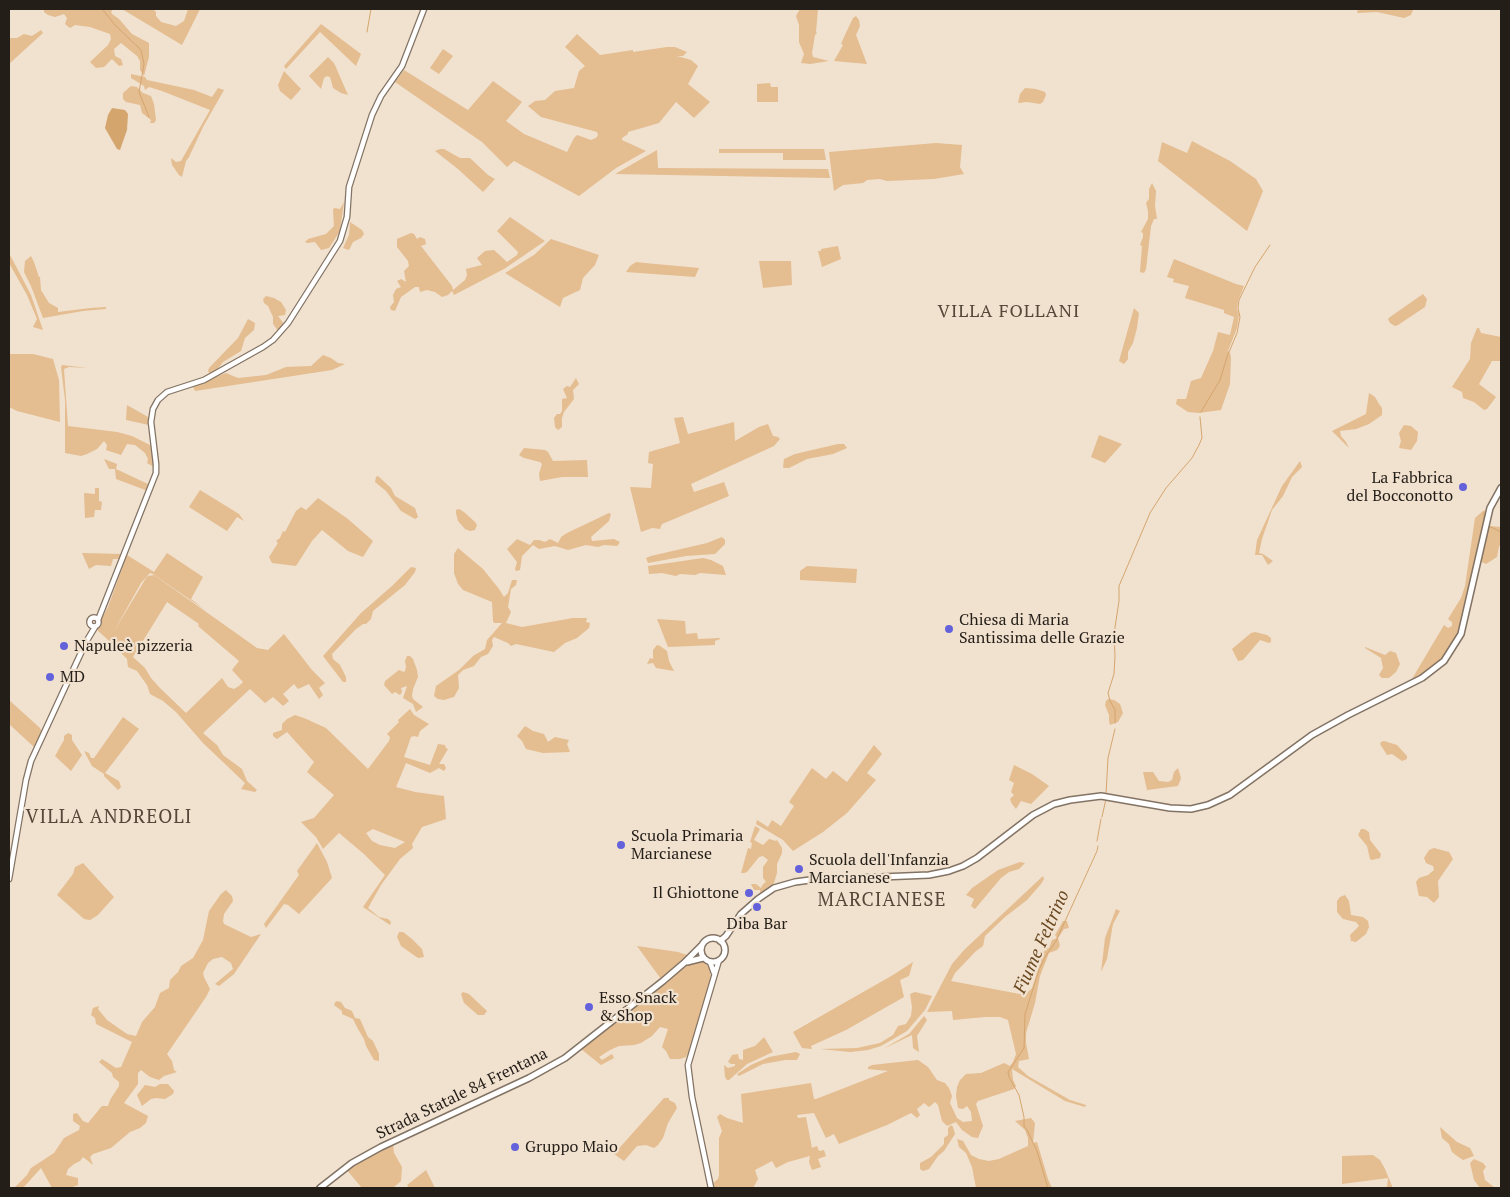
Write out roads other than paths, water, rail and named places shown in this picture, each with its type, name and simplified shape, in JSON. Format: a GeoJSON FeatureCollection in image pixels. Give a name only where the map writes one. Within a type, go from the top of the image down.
{"type":"FeatureCollection","features":[{"type":"Feature","properties":{"kind":"main road"},"geometry":{"type":"LineString","coordinates":[[92,626],[98,624],[153,484],[156,464],[151,422],[153,409],[161,396],[175,388],[204,380],[263,347],[273,340],[288,323],[333,253],[344,232],[349,187],[377,104],[402,66],[424,9]]}},
{"type":"Feature","properties":{"kind":"main road"},"geometry":{"type":"LineString","coordinates":[[720,941],[741,914],[774,888],[785,884],[810,880],[929,875],[955,870],[977,858],[1026,819],[1040,811],[1070,800],[1093,796],[1117,798],[1170,808],[1191,808],[1219,801],[1239,789],[1312,734],[1430,674],[1444,660],[1457,642],[1464,625],[1488,516],[1492,502],[1501,488]]}},
{"type":"Feature","properties":{"kind":"main road"},"geometry":{"type":"LineString","coordinates":[[9,879],[23,795],[31,761],[86,642],[92,626],[89,622],[92,618],[98,620]]}},
{"type":"Feature","properties":{"kind":"main road"},"geometry":{"type":"LineString","coordinates":[[711,1188],[692,1097],[688,1065],[714,974],[719,960],[724,954],[730,930]]}},
{"type":"Feature","properties":{"kind":"main road"},"geometry":{"type":"LineString","coordinates":[[714,974],[710,962],[703,958],[701,952],[702,945],[710,938],[716,938],[724,949]]}},
{"type":"Feature","properties":{"kind":"main road","name":"Strada Statale 84 Frentana"},"geometry":{"type":"LineString","coordinates":[[320,1188],[352,1163],[381,1147],[529,1078],[565,1058],[684,963],[702,945]]}},
{"type":"Feature","properties":{"kind":"main road","name":"Strada Statale 84 Frentana"},"geometry":{"type":"LineString","coordinates":[[684,963],[703,958]]}},
{"type":"Feature","properties":{"kind":"main road"},"geometry":{"type":"LineString","coordinates":[[710,962],[719,960]]}},
{"type":"Feature","properties":{"kind":"waterway"},"geometry":{"type":"LineString","coordinates":[[102,9],[115,25],[141,50],[144,64],[139,92],[149,117]]}},
{"type":"Feature","properties":{"kind":"waterway"},"geometry":{"type":"LineString","coordinates":[[367,32],[371,9]]}},
{"type":"Feature","properties":{"kind":"waterway","name":"Fiume Feltrino"},"geometry":{"type":"LineString","coordinates":[[1201,412],[1220,380],[1237,333],[1240,317],[1239,300],[1255,267],[1270,245]]}},
{"type":"Feature","properties":{"kind":"waterway","name":"Fiume Feltrino"},"geometry":{"type":"LineString","coordinates":[[1115,723],[1115,710],[1108,693],[1114,674],[1114,634],[1119,601],[1119,586],[1150,513],[1166,488],[1192,458],[1199,445],[1202,438],[1200,417]]}},
{"type":"Feature","properties":{"kind":"waterway"},"geometry":{"type":"LineString","coordinates":[[1484,513],[1484,521]]}},
{"type":"Feature","properties":{"kind":"waterway"},"geometry":{"type":"LineString","coordinates":[[1489,526],[1501,532]]}},
{"type":"Feature","properties":{"kind":"waterway","name":"Fiume Feltrino"},"geometry":{"type":"LineString","coordinates":[[1106,795],[1108,758],[1115,729]]}},
{"type":"Feature","properties":{"kind":"waterway","name":"Fiume Feltrino"},"geometry":{"type":"LineString","coordinates":[[1102,817],[1106,799]]}},
{"type":"Feature","properties":{"kind":"waterway","name":"Fiume Feltrino"},"geometry":{"type":"LineString","coordinates":[[1097,841],[1101,819]]}},
{"type":"Feature","properties":{"kind":"waterway","name":"Fiume Feltrino"},"geometry":{"type":"LineString","coordinates":[[1048,1188],[1037,1151],[1024,1126],[1019,1095],[1008,1072],[1024,1048],[1025,1014],[1039,970],[1056,941],[1098,846]]}},
{"type":"Feature","properties":{"kind":"place","name":"La Fabbrica del Bocconotto"},"geometry":{"type":"Point","coordinates":[1463,487]}},
{"type":"Feature","properties":{"kind":"place","name":"Chiesa di Maria Santissima delle Grazie"},"geometry":{"type":"Point","coordinates":[949,629]}},
{"type":"Feature","properties":{"kind":"place","name":"Napuleè pizzeria"},"geometry":{"type":"Point","coordinates":[64,646]}},
{"type":"Feature","properties":{"kind":"place","name":"MD"},"geometry":{"type":"Point","coordinates":[50,677]}},
{"type":"Feature","properties":{"kind":"place","name":"Scuola Primaria Marcianese"},"geometry":{"type":"Point","coordinates":[621,845]}},
{"type":"Feature","properties":{"kind":"place","name":"Scuola dell'Infanzia Marcianese"},"geometry":{"type":"Point","coordinates":[799,869]}},
{"type":"Feature","properties":{"kind":"place","name":"Il Ghiottone"},"geometry":{"type":"Point","coordinates":[749,893]}},
{"type":"Feature","properties":{"kind":"place","name":"Diba Bar"},"geometry":{"type":"Point","coordinates":[757,907]}},
{"type":"Feature","properties":{"kind":"place","name":"Esso Snack & Shop"},"geometry":{"type":"Point","coordinates":[589,1007]}},
{"type":"Feature","properties":{"kind":"place","name":"Gruppo Maio"},"geometry":{"type":"Point","coordinates":[515,1147]}},
{"type":"Feature","properties":{"kind":"district","name":"VILLA FOLLANI"},"geometry":{"type":"Point","coordinates":[1009,312]}},
{"type":"Feature","properties":{"kind":"district","name":"VILLA ANDREOLI"},"geometry":{"type":"Point","coordinates":[109,818]}},
{"type":"Feature","properties":{"kind":"district","name":"MARCIANESE"},"geometry":{"type":"Point","coordinates":[882,901]}}]}
